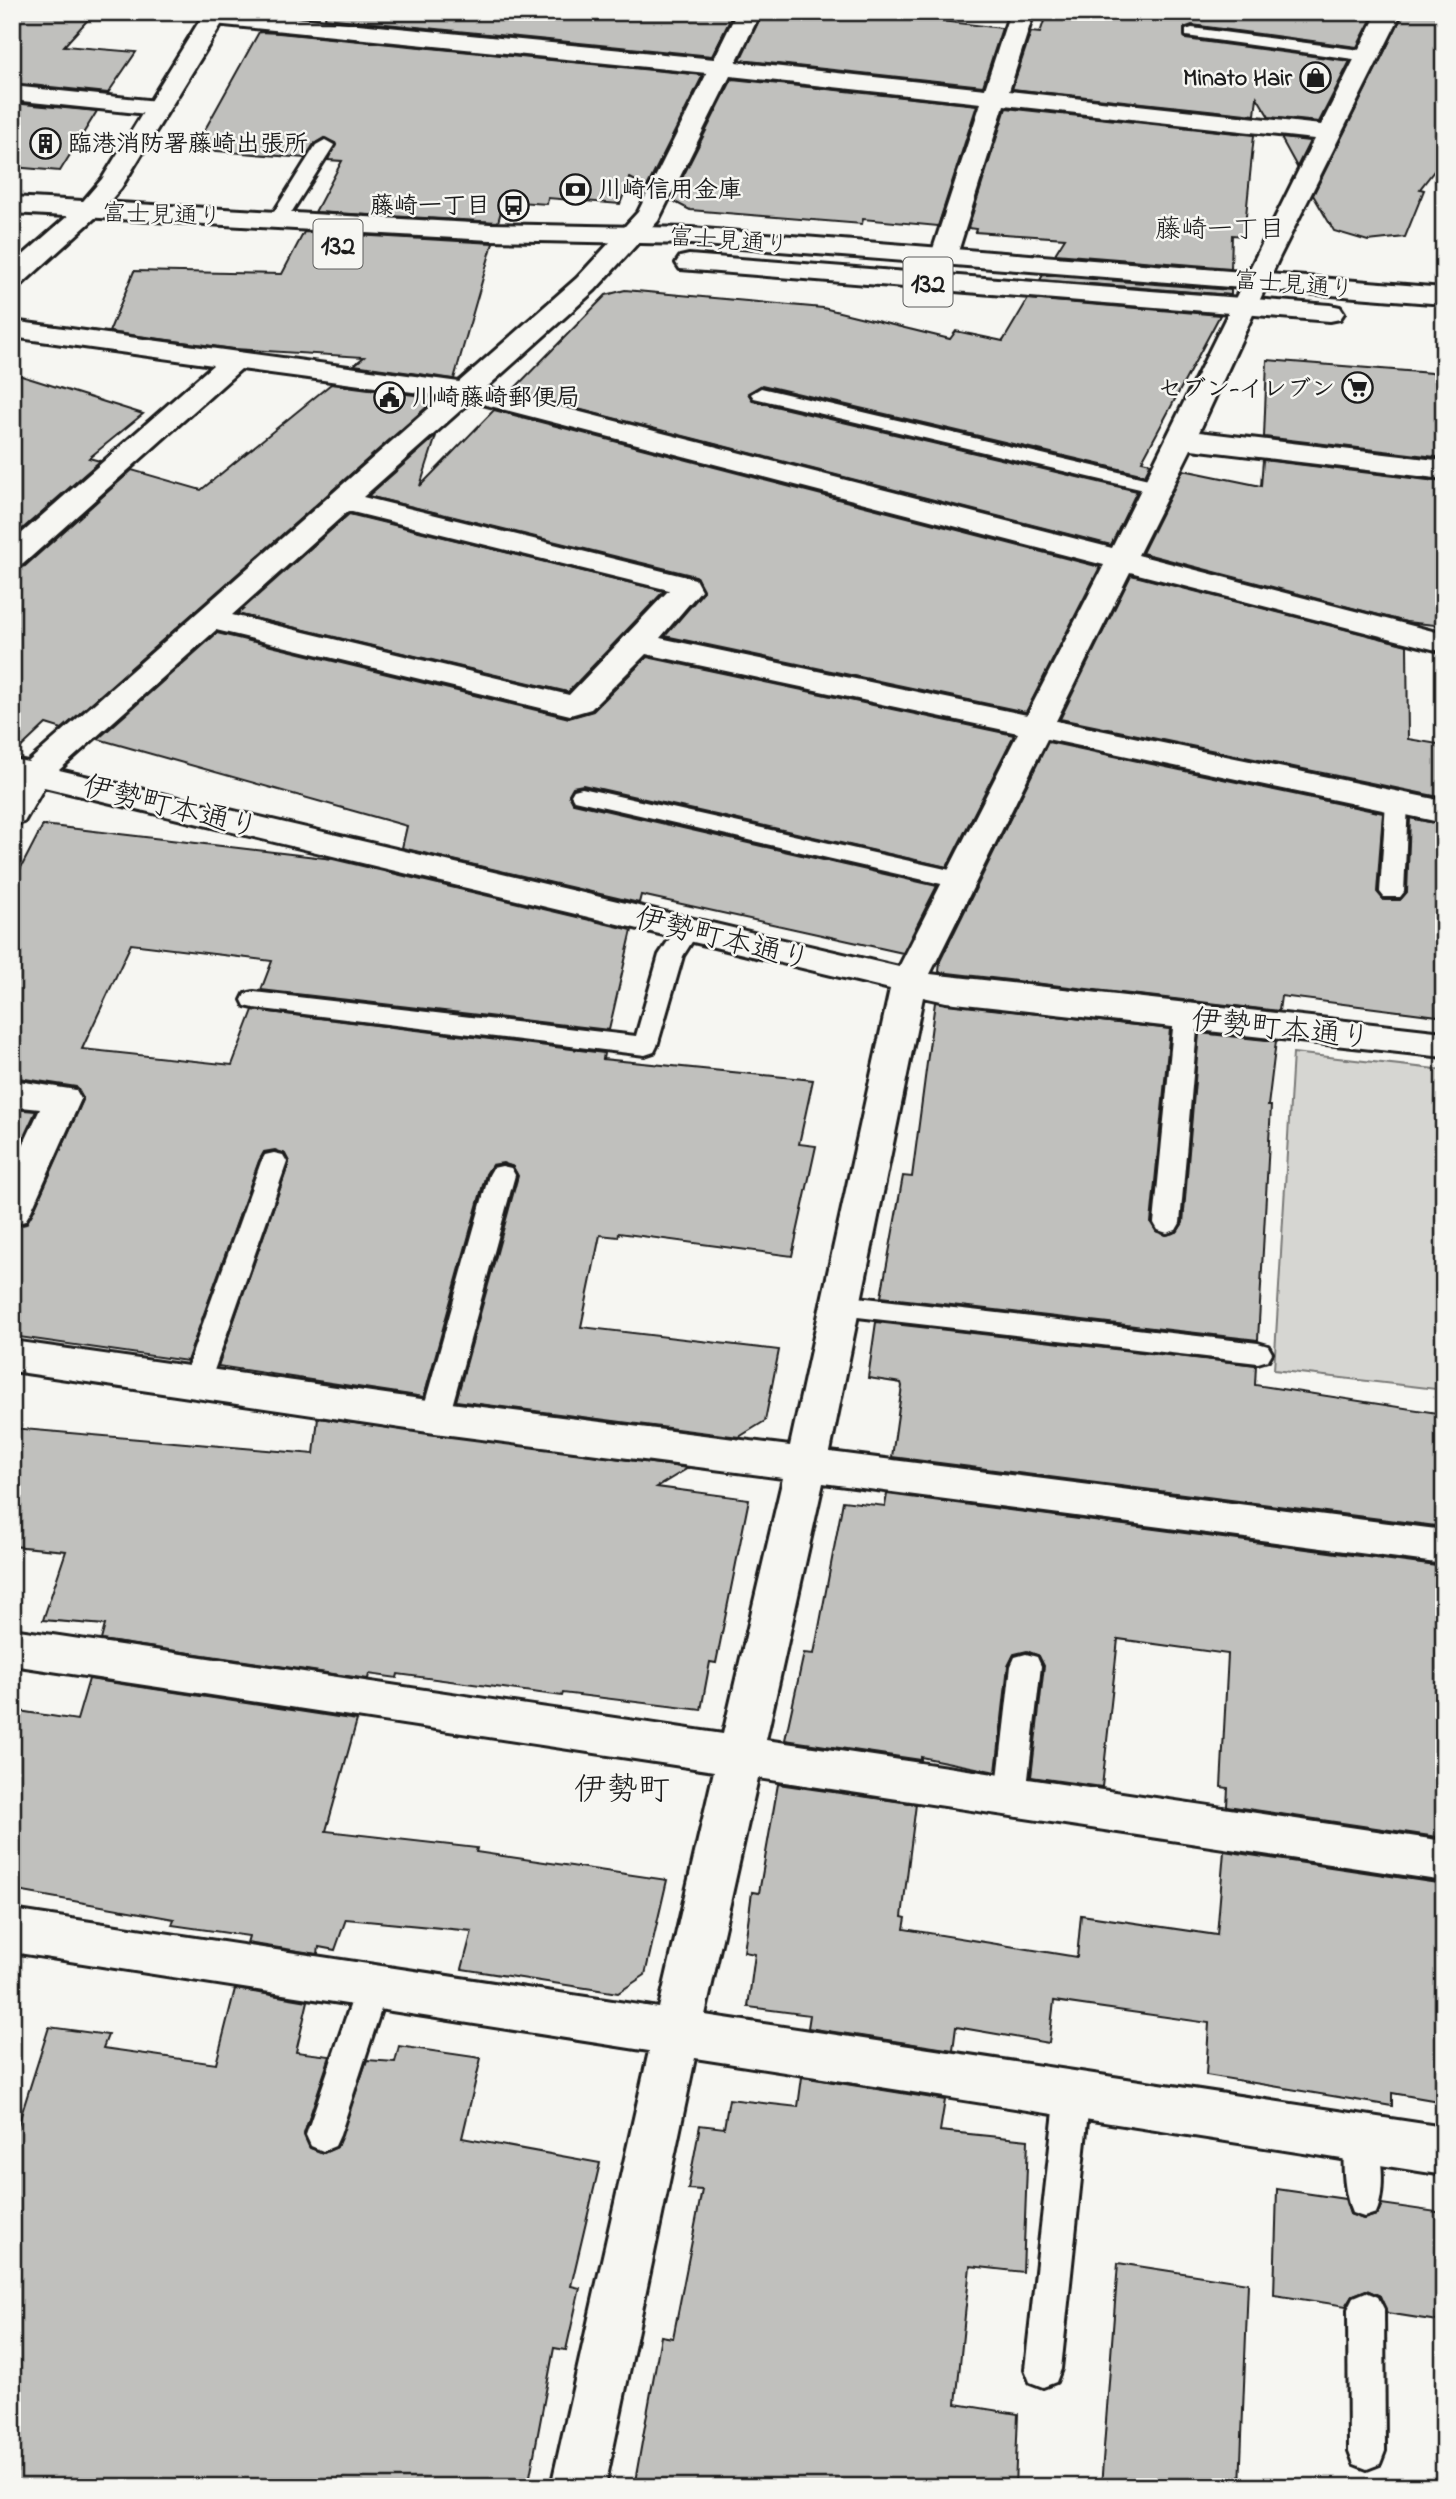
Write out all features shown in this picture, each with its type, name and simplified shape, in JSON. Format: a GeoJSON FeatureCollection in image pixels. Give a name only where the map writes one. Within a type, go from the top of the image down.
{"type":"FeatureCollection","features":[{"type":"Feature","properties":{"kind":"main road"},"geometry":{"type":"LineString","coordinates":[[12,814],[24,771],[209,619],[586,284],[634,234],[649,215],[724,68],[749,12]]}},
{"type":"Feature","properties":{"kind":"main road"},"geometry":{"type":"LineString","coordinates":[[944,255],[992,98],[1022,12]]}},
{"type":"Feature","properties":{"kind":"main road"},"geometry":{"type":"LineString","coordinates":[[578,2487],[677,2032],[807,1464],[909,981],[1182,439],[1256,281],[1390,12]]}},
{"type":"Feature","properties":{"kind":"main road"},"geometry":{"type":"LineString","coordinates":[[12,279],[87,212],[112,183],[215,15],[1330,133]]}},
{"type":"Feature","properties":{"kind":"main road"},"geometry":{"type":"LineString","coordinates":[[12,93],[157,108]]}},
{"type":"Feature","properties":{"kind":"main road","name":"富士見通り"},"geometry":{"type":"LineString","coordinates":[[12,205],[87,212],[156,212],[490,232],[634,234],[944,255],[1444,296]]}},
{"type":"Feature","properties":{"kind":"main road","name":"富士見通り"},"geometry":{"type":"LineString","coordinates":[[12,229],[611,257],[1444,322]]}},
{"type":"Feature","properties":{"kind":"main road"},"geometry":{"type":"LineString","coordinates":[[12,329],[464,391],[1444,643]]}},
{"type":"Feature","properties":{"kind":"main road"},"geometry":{"type":"LineString","coordinates":[[12,558],[236,359]]}},
{"type":"Feature","properties":{"kind":"main road"},"geometry":{"type":"LineString","coordinates":[[1182,439],[1444,470]]}},
{"type":"Feature","properties":{"kind":"main road"},"geometry":{"type":"LineString","coordinates":[[209,619],[569,705],[580,702],[639,643],[686,590],[684,584],[342,500]]}},
{"type":"Feature","properties":{"kind":"main road"},"geometry":{"type":"LineString","coordinates":[[639,643],[1444,812]]}},
{"type":"Feature","properties":{"kind":"main road","name":"伊勢町本通り"},"geometry":{"type":"LineString","coordinates":[[24,771],[946,990],[1444,1045]]}},
{"type":"Feature","properties":{"kind":"main road"},"geometry":{"type":"LineString","coordinates":[[12,1093],[63,1099],[12,1211]]}},
{"type":"Feature","properties":{"kind":"main road"},"geometry":{"type":"LineString","coordinates":[[12,1356],[435,1417],[1444,1547]]}},
{"type":"Feature","properties":{"kind":"main road"},"geometry":{"type":"LineString","coordinates":[[12,1647],[1444,1861]]}},
{"type":"Feature","properties":{"kind":"main road"},"geometry":{"type":"LineString","coordinates":[[12,1931],[1444,2151]]}},
{"type":"Feature","properties":{"kind":"lane"},"geometry":{"type":"LineString","coordinates":[[1192,33],[1368,57]]}},
{"type":"Feature","properties":{"kind":"lane"},"geometry":{"type":"LineString","coordinates":[[278,220],[297,194],[325,145]]}},
{"type":"Feature","properties":{"kind":"lane"},"geometry":{"type":"LineString","coordinates":[[761,394],[1157,487]]}},
{"type":"Feature","properties":{"kind":"lane"},"geometry":{"type":"LineString","coordinates":[[582,795],[959,880]]}},
{"type":"Feature","properties":{"kind":"lane"},"geometry":{"type":"LineString","coordinates":[[1392,892],[1397,802]]}},
{"type":"Feature","properties":{"kind":"lane"},"geometry":{"type":"LineString","coordinates":[[254,1000],[645,1046],[671,955],[688,929]]}},
{"type":"Feature","properties":{"kind":"lane"},"geometry":{"type":"LineString","coordinates":[[1167,1223],[1186,1018]]}},
{"type":"Feature","properties":{"kind":"lane"},"geometry":{"type":"LineString","coordinates":[[196,1382],[274,1162]]}},
{"type":"Feature","properties":{"kind":"lane"},"geometry":{"type":"LineString","coordinates":[[435,1417],[502,1175]]}},
{"type":"Feature","properties":{"kind":"lane"},"geometry":{"type":"LineString","coordinates":[[840,1305],[1258,1353]]}},
{"type":"Feature","properties":{"kind":"lane"},"geometry":{"type":"LineString","coordinates":[[1011,1796],[1026,1666]]}},
{"type":"Feature","properties":{"kind":"lane"},"geometry":{"type":"LineString","coordinates":[[323,2135],[373,1985]]}},
{"type":"Feature","properties":{"kind":"lane"},"geometry":{"type":"LineString","coordinates":[[1043,2369],[1073,2094]]}},
{"type":"Feature","properties":{"kind":"lane"},"geometry":{"type":"LineString","coordinates":[[1361,2138],[1364,2201]]}},
{"type":"Feature","properties":{"kind":"lane"},"geometry":{"type":"LineString","coordinates":[[1366,2309],[1367,2451]]}},
{"type":"Feature","properties":{"kind":"shaded area"},"geometry":{"type":"Polygon","coordinates":[[[1293,1053],[1444,1070],[1444,1390],[1274,1370],[1293,1053]]]}},
{"type":"Feature","properties":{"kind":"building"},"geometry":{"type":"Polygon","coordinates":[[[12,12],[95,12],[64,46],[136,52],[108,93],[12,83],[12,12]]]}},
{"type":"Feature","properties":{"kind":"building"},"geometry":{"type":"Polygon","coordinates":[[[326,12],[734,12],[712,56],[325,18],[326,12]]]}},
{"type":"Feature","properties":{"kind":"building"},"geometry":{"type":"Polygon","coordinates":[[[763,12],[862,12],[1002,28],[983,86],[740,60],[763,12]]]}},
{"type":"Feature","properties":{"kind":"building"},"geometry":{"type":"Polygon","coordinates":[[[1047,12],[1375,12],[1357,47],[1192,25],[1184,28],[1186,39],[1350,61],[1319,122],[1269,117],[1257,97],[1255,115],[1012,89],[1031,32],[1040,33],[1047,12]]]}},
{"type":"Feature","properties":{"kind":"building"},"geometry":{"type":"Polygon","coordinates":[[[1404,12],[1444,15],[1444,158],[1420,189],[1424,190],[1405,237],[1368,241],[1334,231],[1313,195],[1404,12]]]}},
{"type":"Feature","properties":{"kind":"building"},"geometry":{"type":"Polygon","coordinates":[[[259,32],[703,75],[647,187],[630,178],[620,204],[548,198],[547,204],[504,201],[498,222],[315,212],[342,161],[328,160],[335,143],[324,138],[314,144],[305,158],[203,150],[208,142],[198,142],[259,32]]]}},
{"type":"Feature","properties":{"kind":"building"},"geometry":{"type":"Polygon","coordinates":[[[732,79],[977,105],[938,226],[863,219],[862,224],[690,210],[671,200],[732,79]]]}},
{"type":"Feature","properties":{"kind":"building","name":"臨港消防署藤崎出張所"},"geometry":{"type":"Polygon","coordinates":[[[12,103],[97,111],[60,171],[12,167],[12,103]]]}},
{"type":"Feature","properties":{"kind":"building"},"geometry":{"type":"Polygon","coordinates":[[[1006,108],[1254,135],[1244,236],[1232,235],[1231,268],[1055,254],[1065,238],[975,232],[976,229],[968,228],[1006,108]]]}},
{"type":"Feature","properties":{"kind":"building"},"geometry":{"type":"Polygon","coordinates":[[[1281,138],[1310,141],[1297,167],[1281,138]]]}},
{"type":"Feature","properties":{"kind":"building"},"geometry":{"type":"Polygon","coordinates":[[[304,232],[493,243],[454,379],[354,365],[364,357],[234,349],[109,332],[134,271],[282,274],[304,232]]]}},
{"type":"Feature","properties":{"kind":"building"},"geometry":{"type":"Polygon","coordinates":[[[1043,275],[1231,290],[1231,295],[1040,280],[1043,275]]]}},
{"type":"Feature","properties":{"kind":"building"},"geometry":{"type":"Polygon","coordinates":[[[625,290],[823,308],[950,339],[956,331],[1003,341],[1028,299],[1220,315],[1142,461],[1151,463],[1145,475],[762,385],[748,393],[753,401],[1137,491],[1111,545],[511,392],[606,295],[625,290]]]}},
{"type":"Feature","properties":{"kind":"building"},"geometry":{"type":"Polygon","coordinates":[[[1267,360],[1444,374],[1444,458],[1264,437],[1267,360]]]}},
{"type":"Feature","properties":{"kind":"building"},"geometry":{"type":"Polygon","coordinates":[[[12,373],[143,414],[89,458],[100,461],[12,538],[12,373]]]}},
{"type":"Feature","properties":{"kind":"building"},"geometry":{"type":"Polygon","coordinates":[[[331,384],[437,398],[62,729],[46,724],[12,756],[12,569],[25,566],[132,470],[201,490],[331,384]]]}},
{"type":"Feature","properties":{"kind":"building"},"geometry":{"type":"Polygon","coordinates":[[[494,410],[1100,567],[1026,712],[665,636],[703,592],[696,576],[368,496],[436,436],[420,486],[494,410]]]}},
{"type":"Feature","properties":{"kind":"building"},"geometry":{"type":"Polygon","coordinates":[[[1263,460],[1444,482],[1444,626],[1406,622],[1142,553],[1183,470],[1261,486],[1263,460]]]}},
{"type":"Feature","properties":{"kind":"building"},"geometry":{"type":"Polygon","coordinates":[[[349,514],[664,591],[568,692],[237,614],[349,514]]]}},
{"type":"Feature","properties":{"kind":"building"},"geometry":{"type":"Polygon","coordinates":[[[1131,575],[1407,645],[1408,739],[1444,745],[1444,798],[1060,719],[1131,575]]]}},
{"type":"Feature","properties":{"kind":"building"},"geometry":{"type":"Polygon","coordinates":[[[217,633],[569,718],[593,711],[647,657],[1014,735],[947,867],[583,785],[573,787],[569,794],[573,803],[937,886],[903,953],[641,895],[639,903],[402,848],[407,826],[98,739],[217,633]]]}},
{"type":"Feature","properties":{"kind":"building"},"geometry":{"type":"Polygon","coordinates":[[[1048,742],[1383,813],[1377,892],[1384,900],[1400,900],[1407,892],[1410,818],[1444,825],[1444,959],[1439,958],[1438,1016],[1281,996],[1279,1011],[939,972],[940,961],[1048,742]]]}},
{"type":"Feature","properties":{"kind":"building"},"geometry":{"type":"Polygon","coordinates":[[[43,825],[333,859],[632,930],[609,1030],[261,990],[272,961],[131,944],[82,1049],[232,1065],[253,1010],[604,1053],[603,1059],[813,1080],[799,1144],[816,1146],[792,1256],[619,1233],[618,1237],[600,1235],[581,1327],[779,1350],[765,1421],[739,1437],[456,1401],[518,1176],[513,1167],[503,1163],[492,1165],[486,1174],[424,1397],[218,1366],[289,1163],[285,1154],[275,1150],[264,1152],[259,1161],[187,1361],[12,1336],[12,1227],[26,1224],[33,1212],[83,1100],[76,1087],[12,1077],[12,885],[43,825]]]}},
{"type":"Feature","properties":{"kind":"building"},"geometry":{"type":"Polygon","coordinates":[[[935,1002],[1170,1029],[1151,1223],[1156,1231],[1166,1235],[1177,1232],[1183,1223],[1199,1033],[1276,1041],[1268,1106],[1271,1106],[1258,1340],[881,1297],[903,1176],[912,1177],[935,1002]]]}},
{"type":"Feature","properties":{"kind":"building"},"geometry":{"type":"Polygon","coordinates":[[[12,1109],[36,1111],[12,1162],[12,1109]]]}},
{"type":"Feature","properties":{"kind":"building"},"geometry":{"type":"Polygon","coordinates":[[[876,1322],[1256,1365],[1255,1385],[1444,1414],[1444,1527],[892,1457],[902,1386],[901,1383],[868,1378],[876,1322]]]}},
{"type":"Feature","properties":{"kind":"building"},"geometry":{"type":"Polygon","coordinates":[[[318,1418],[688,1468],[657,1487],[749,1499],[716,1663],[710,1662],[701,1710],[563,1693],[562,1696],[398,1674],[397,1678],[369,1674],[368,1679],[101,1640],[105,1625],[43,1620],[66,1551],[12,1546],[12,1428],[314,1454],[318,1418]]]}},
{"type":"Feature","properties":{"kind":"building"},"geometry":{"type":"Polygon","coordinates":[[[887,1494],[1444,1567],[1444,1838],[1227,1806],[1228,1788],[1221,1787],[1228,1654],[1118,1639],[1102,1787],[1031,1777],[1044,1666],[1039,1656],[1027,1651],[1014,1654],[1008,1666],[996,1772],[921,1757],[921,1760],[785,1740],[804,1653],[814,1654],[843,1501],[885,1506],[887,1494]]]}},
{"type":"Feature","properties":{"kind":"building"},"geometry":{"type":"Polygon","coordinates":[[[89,1679],[357,1720],[326,1831],[477,1848],[476,1852],[667,1880],[645,1975],[618,1993],[462,1969],[472,1931],[346,1919],[335,1950],[319,1947],[318,1954],[247,1943],[249,1936],[172,1925],[174,1919],[12,1890],[12,1710],[77,1720],[89,1679]]]}},
{"type":"Feature","properties":{"kind":"building"},"geometry":{"type":"Polygon","coordinates":[[[778,1784],[916,1804],[902,1917],[906,1918],[904,1929],[1077,1957],[1081,1915],[1217,1935],[1224,1851],[1444,1884],[1444,2102],[1392,2093],[1392,2106],[1206,2075],[1209,2023],[1054,2001],[1049,2043],[956,2027],[953,2050],[808,2028],[810,2015],[748,2007],[755,1954],[744,1952],[752,1892],[759,1893],[778,1784]]]}},
{"type":"Feature","properties":{"kind":"building"},"geometry":{"type":"Polygon","coordinates":[[[235,1989],[308,2001],[296,2052],[330,2056],[304,2134],[310,2148],[324,2153],[337,2147],[367,2060],[395,2062],[399,2046],[481,2058],[462,2138],[600,2163],[571,2286],[580,2288],[566,2350],[554,2348],[528,2487],[12,2487],[12,2144],[49,2027],[108,2035],[103,2048],[216,2064],[235,1989]]]}},
{"type":"Feature","properties":{"kind":"building"},"geometry":{"type":"Polygon","coordinates":[[[802,2077],[945,2100],[940,2131],[1028,2140],[1023,2272],[970,2266],[956,2404],[1018,2414],[1015,2487],[634,2487],[661,2336],[673,2338],[702,2190],[688,2189],[700,2125],[724,2128],[729,2099],[798,2107],[802,2077]]]}},
{"type":"Feature","properties":{"kind":"building"},"geometry":{"type":"Polygon","coordinates":[[[1277,2189],[1345,2199],[1350,2214],[1363,2219],[1377,2215],[1382,2204],[1444,2213],[1444,2322],[1387,2313],[1380,2296],[1367,2290],[1353,2295],[1346,2306],[1274,2295],[1277,2189]]]}},
{"type":"Feature","properties":{"kind":"building"},"geometry":{"type":"Polygon","coordinates":[[[1118,2263],[1248,2283],[1240,2487],[1101,2487],[1118,2263]]]}},
{"type":"Feature","properties":{"kind":"place","name":"Minato Hair"},"geometry":{"type":"Point","coordinates":[1315,77]}},
{"type":"Feature","properties":{"kind":"place","name":"臨港消防署藤崎出張所"},"geometry":{"type":"Point","coordinates":[45,143]}},
{"type":"Feature","properties":{"kind":"place","name":"川崎信用金庫"},"geometry":{"type":"Point","coordinates":[575,189]}},
{"type":"Feature","properties":{"kind":"place","name":"藤崎一丁目"},"geometry":{"type":"Point","coordinates":[513,205]}},
{"type":"Feature","properties":{"kind":"place","name":"セブン-イレブン"},"geometry":{"type":"Point","coordinates":[1358,388]}},
{"type":"Feature","properties":{"kind":"place","name":"川崎藤崎郵便局"},"geometry":{"type":"Point","coordinates":[389,397]}},
{"type":"Feature","properties":{"kind":"district","name":"藤崎一丁目"},"geometry":{"type":"Point","coordinates":[1220,228]}},
{"type":"Feature","properties":{"kind":"district","name":"伊勢町"},"geometry":{"type":"Point","coordinates":[622,1788]}}]}
